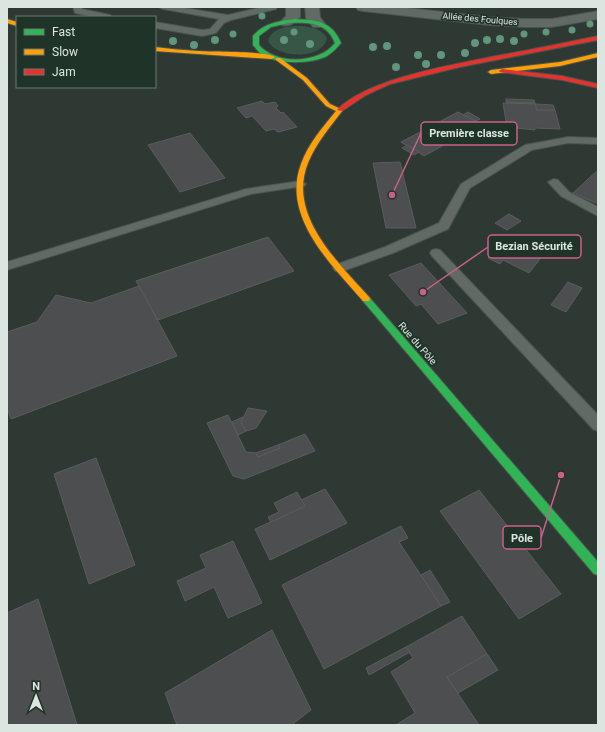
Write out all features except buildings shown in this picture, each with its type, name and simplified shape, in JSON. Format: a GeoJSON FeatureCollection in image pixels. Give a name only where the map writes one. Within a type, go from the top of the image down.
{"type":"FeatureCollection","features":[{"type":"Feature","properties":{"kind":"main road"},"geometry":{"type":"LineString","coordinates":[[156,49],[178,53],[256,54],[275,58],[303,60],[326,55],[332,51],[338,41],[332,31],[318,24],[303,21],[278,23],[264,29],[252,39],[258,48],[275,58],[305,79],[328,105],[340,110]]}},
{"type":"Feature","properties":{"kind":"main road"},"geometry":{"type":"LineString","coordinates":[[364,94],[388,83],[460,65],[598,38]]}},
{"type":"Feature","properties":{"kind":"main road"},"geometry":{"type":"LineString","coordinates":[[212,54],[238,46]]}},
{"type":"Feature","properties":{"kind":"main road"},"geometry":{"type":"LineString","coordinates":[[322,69],[322,62],[326,55]]}},
{"type":"Feature","properties":{"kind":"main road"},"geometry":{"type":"LineString","coordinates":[[480,74],[560,64],[598,55]]}},
{"type":"Feature","properties":{"kind":"main road"},"geometry":{"type":"LineString","coordinates":[[502,71],[573,79],[598,86]]}},
{"type":"Feature","properties":{"kind":"main road"},"geometry":{"type":"LineString","coordinates":[[364,94],[418,82],[452,77]]}},
{"type":"Feature","properties":{"kind":"main road"},"geometry":{"type":"LineString","coordinates":[[320,96],[321,82]]}},
{"type":"Feature","properties":{"kind":"main road","name":"Rue du Pôle"},"geometry":{"type":"LineString","coordinates":[[364,94],[340,110],[330,120],[308,153],[302,167],[299,199],[304,217],[314,235],[339,268],[598,570]]}},
{"type":"Feature","properties":{"kind":"street"},"geometry":{"type":"LineString","coordinates":[[287,22],[293,17],[293,7]]}},
{"type":"Feature","properties":{"kind":"street"},"geometry":{"type":"LineString","coordinates":[[312,7],[313,18],[318,24]]}},
{"type":"Feature","properties":{"kind":"street","name":"Allée des Foulques"},"geometry":{"type":"LineString","coordinates":[[363,7],[489,21],[524,23],[552,23],[598,15]]}},
{"type":"Feature","properties":{"kind":"lane"},"geometry":{"type":"LineString","coordinates":[[77,7],[78,11],[83,13],[101,16]]}},
{"type":"Feature","properties":{"kind":"lane"},"geometry":{"type":"LineString","coordinates":[[163,7],[228,18]]}},
{"type":"Feature","properties":{"kind":"lane"},"geometry":{"type":"LineString","coordinates":[[156,25],[202,33],[213,31],[221,21],[228,18],[273,7]]}},
{"type":"Feature","properties":{"kind":"lane"},"geometry":{"type":"LineString","coordinates":[[339,268],[389,250],[444,226],[466,186],[529,147],[568,140],[598,141]]}},
{"type":"Feature","properties":{"kind":"lane"},"geometry":{"type":"LineString","coordinates":[[554,182],[565,194],[598,212]]}},
{"type":"Feature","properties":{"kind":"lane"},"geometry":{"type":"LineString","coordinates":[[7,266],[250,191],[300,184]]}},
{"type":"Feature","properties":{"kind":"lane"},"geometry":{"type":"LineString","coordinates":[[436,253],[598,425]]}},
{"type":"Feature","properties":{"kind":"green space"},"geometry":{"type":"Polygon","coordinates":[[[295,26],[309,27],[321,31],[327,38],[324,45],[309,53],[290,54],[273,47],[268,41],[272,34],[278,29],[295,26]]]}},
{"type":"Feature","properties":{"kind":"traffic: fast"},"geometry":{"type":"LineString","coordinates":[[295,21],[315,22],[327,27],[335,36],[338,43],[333,49],[325,54],[299,60],[272,57],[261,51],[256,45],[256,36],[264,29],[279,23],[295,21]]}},
{"type":"Feature","properties":{"kind":"traffic: fast"},"geometry":{"type":"LineString","coordinates":[[366,299],[598,570]]}},
{"type":"Feature","properties":{"kind":"traffic: slow"},"geometry":{"type":"LineString","coordinates":[[7,21],[16,24]]}},
{"type":"Feature","properties":{"kind":"traffic: slow"},"geometry":{"type":"LineString","coordinates":[[156,49],[272,57]]}},
{"type":"Feature","properties":{"kind":"traffic: slow"},"geometry":{"type":"LineString","coordinates":[[491,72],[560,64],[598,55]]}},
{"type":"Feature","properties":{"kind":"traffic: slow"},"geometry":{"type":"LineString","coordinates":[[278,59],[305,79],[328,105],[340,110],[317,139],[304,164],[299,187],[302,209],[312,230],[326,252],[366,299]]}},
{"type":"Feature","properties":{"kind":"traffic: jam"},"geometry":{"type":"LineString","coordinates":[[340,110],[364,94],[388,83],[460,65],[598,38]]}},
{"type":"Feature","properties":{"kind":"traffic: jam"},"geometry":{"type":"LineString","coordinates":[[502,71],[562,78],[598,86]]}},
{"type":"Feature","properties":{"kind":"place","name":"Première classe"},"geometry":{"type":"Point","coordinates":[392,195]}},
{"type":"Feature","properties":{"kind":"place","name":"Bezian Sécurité"},"geometry":{"type":"Point","coordinates":[423,292]}},
{"type":"Feature","properties":{"kind":"place","name":"Pôle"},"geometry":{"type":"Point","coordinates":[561,475]}}]}
